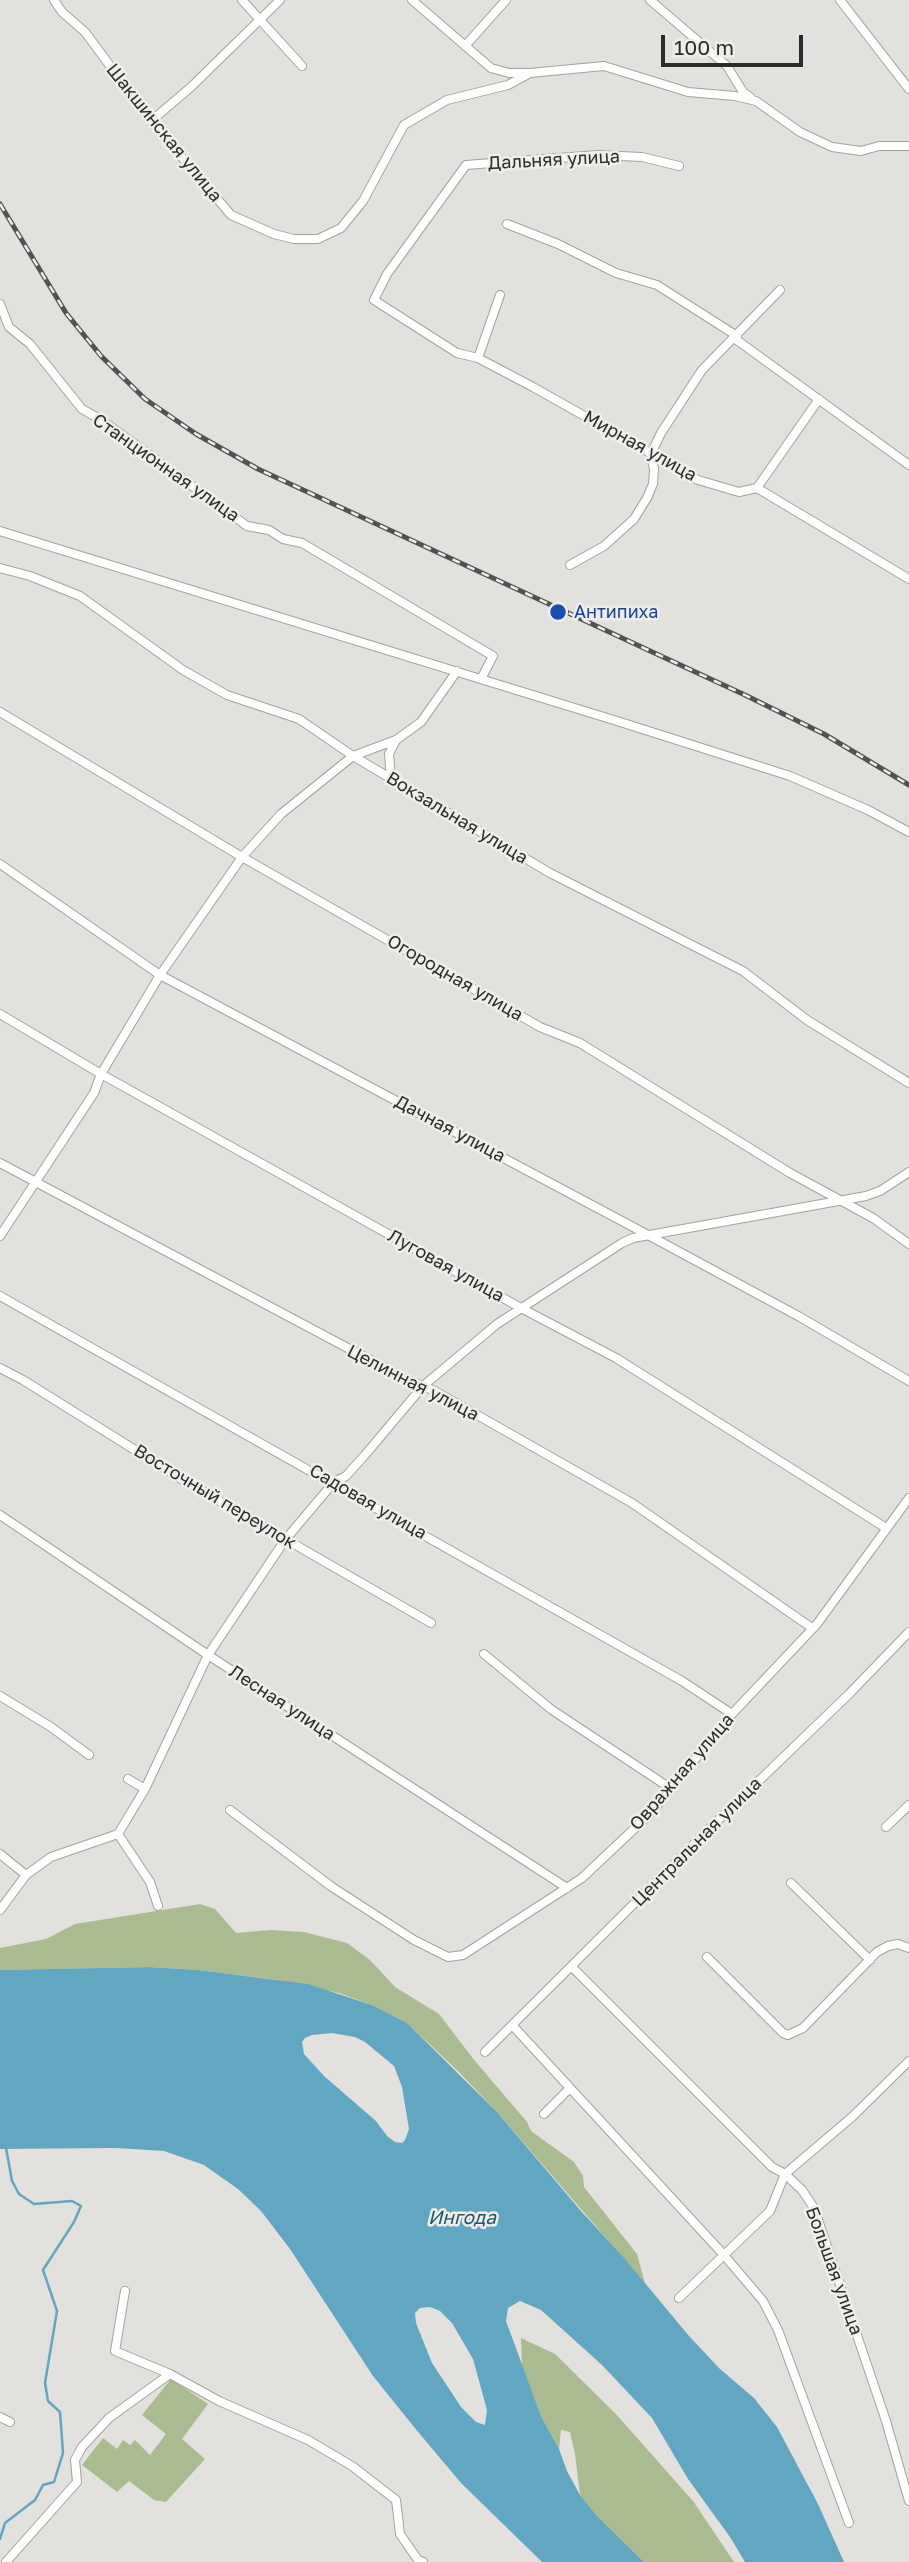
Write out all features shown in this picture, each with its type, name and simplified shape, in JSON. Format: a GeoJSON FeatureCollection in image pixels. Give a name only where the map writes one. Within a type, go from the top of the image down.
{"type":"FeatureCollection","features":[{"type":"Feature","properties":{"kind":"street","name":"Шакшинская улица"},"geometry":{"type":"LineString","coordinates":[[54,0],[62,12],[85,32],[151,121],[231,215],[274,234],[294,239],[318,239],[341,228],[363,201],[404,125],[447,100],[508,85],[530,73]]}},
{"type":"Feature","properties":{"kind":"street"},"geometry":{"type":"LineString","coordinates":[[242,0],[302,66]]}},
{"type":"Feature","properties":{"kind":"street"},"geometry":{"type":"LineString","coordinates":[[151,121],[191,87],[280,0]]}},
{"type":"Feature","properties":{"kind":"street"},"geometry":{"type":"LineString","coordinates":[[412,0],[491,68],[509,73],[530,73],[604,66],[688,92],[735,96],[755,101]]}},
{"type":"Feature","properties":{"kind":"street"},"geometry":{"type":"LineString","coordinates":[[465,46],[506,0]]}},
{"type":"Feature","properties":{"kind":"street"},"geometry":{"type":"LineString","coordinates":[[650,0],[727,66],[743,92],[800,132],[832,147],[861,151],[879,146],[909,146]]}},
{"type":"Feature","properties":{"kind":"street"},"geometry":{"type":"LineString","coordinates":[[840,0],[909,89]]}},
{"type":"Feature","properties":{"kind":"street","name":"Дальняя улица"},"geometry":{"type":"LineString","coordinates":[[374,300],[387,274],[466,165],[598,155],[642,158],[679,166]]}},
{"type":"Feature","properties":{"kind":"street"},"geometry":{"type":"LineString","coordinates":[[507,224],[558,244],[616,273],[657,285],[735,337],[909,465]]}},
{"type":"Feature","properties":{"kind":"street"},"geometry":{"type":"LineString","coordinates":[[570,565],[604,546],[634,519],[653,484],[651,454],[661,433],[702,370],[780,290]]}},
{"type":"Feature","properties":{"kind":"street"},"geometry":{"type":"LineString","coordinates":[[478,358],[499,295]]}},
{"type":"Feature","properties":{"kind":"street","name":"Мирная улица"},"geometry":{"type":"LineString","coordinates":[[374,300],[457,353],[478,358],[698,480],[739,492],[757,488],[909,579]]}},
{"type":"Feature","properties":{"kind":"street","name":"Станционная улица"},"geometry":{"type":"LineString","coordinates":[[0,304],[9,327],[30,344],[82,409],[103,421],[247,526],[269,530],[283,539],[302,543],[493,656],[481,679]]}},
{"type":"Feature","properties":{"kind":"street"},"geometry":{"type":"LineString","coordinates":[[757,488],[819,398]]}},
{"type":"Feature","properties":{"kind":"street"},"geometry":{"type":"LineString","coordinates":[[0,531],[790,776],[909,831]]}},
{"type":"Feature","properties":{"kind":"street","name":"Вокзальная улица"},"geometry":{"type":"LineString","coordinates":[[0,568],[30,576],[80,596],[183,670],[227,695],[299,719],[353,757],[550,873],[743,971],[807,1020],[909,1083]]}},
{"type":"Feature","properties":{"kind":"street"},"geometry":{"type":"LineString","coordinates":[[0,1236],[94,1093],[101,1074],[160,975],[242,857],[281,814],[353,757],[396,740],[426,716],[457,671]]}},
{"type":"Feature","properties":{"kind":"street","name":"Огородная улица"},"geometry":{"type":"LineString","coordinates":[[0,712],[242,857],[540,1027],[580,1043],[790,1173],[873,1218],[909,1244]]}},
{"type":"Feature","properties":{"kind":"street"},"geometry":{"type":"LineString","coordinates":[[391,779],[389,754],[396,740]]}},
{"type":"Feature","properties":{"kind":"street","name":"Дачная улица"},"geometry":{"type":"LineString","coordinates":[[0,864],[160,975],[800,1317],[909,1381]]}},
{"type":"Feature","properties":{"kind":"street","name":"Луговая улица"},"geometry":{"type":"LineString","coordinates":[[0,1014],[101,1074],[521,1308],[627,1364],[886,1528]]}},
{"type":"Feature","properties":{"kind":"street","name":"Целинная улица"},"geometry":{"type":"LineString","coordinates":[[0,1163],[435,1391],[632,1503],[812,1628]]}},
{"type":"Feature","properties":{"kind":"street"},"geometry":{"type":"LineString","coordinates":[[0,1910],[26,1875],[51,1857],[118,1835],[145,1789],[208,1655],[285,1540],[334,1482],[346,1476],[365,1455],[423,1386],[497,1324],[622,1243],[866,1196],[880,1191],[909,1172]]}},
{"type":"Feature","properties":{"kind":"street","name":"Садовая улица"},"geometry":{"type":"LineString","coordinates":[[0,1296],[334,1482],[682,1681],[732,1714]]}},
{"type":"Feature","properties":{"kind":"street","name":"Восточный переулок"},"geometry":{"type":"LineString","coordinates":[[0,1368],[183,1480],[431,1623]]}},
{"type":"Feature","properties":{"kind":"street","name":"Овражная улица"},"geometry":{"type":"LineString","coordinates":[[230,1810],[332,1887],[414,1940],[448,1957],[463,1955],[582,1878],[651,1813],[732,1714],[812,1628],[909,1498]]}},
{"type":"Feature","properties":{"kind":"street","name":"Лесная улица"},"geometry":{"type":"LineString","coordinates":[[0,1515],[208,1655],[567,1888]]}},
{"type":"Feature","properties":{"kind":"street","name":"Центральная улица"},"geometry":{"type":"LineString","coordinates":[[485,2052],[909,1632]]}},
{"type":"Feature","properties":{"kind":"street"},"geometry":{"type":"LineString","coordinates":[[484,1654],[552,1710],[670,1788]]}},
{"type":"Feature","properties":{"kind":"street"},"geometry":{"type":"LineString","coordinates":[[0,1696],[51,1727],[89,1755]]}},
{"type":"Feature","properties":{"kind":"street"},"geometry":{"type":"LineString","coordinates":[[128,1779],[145,1789]]}},
{"type":"Feature","properties":{"kind":"street"},"geometry":{"type":"LineString","coordinates":[[886,1826],[909,1805]]}},
{"type":"Feature","properties":{"kind":"street"},"geometry":{"type":"LineString","coordinates":[[118,1835],[150,1882],[158,1906]]}},
{"type":"Feature","properties":{"kind":"street"},"geometry":{"type":"LineString","coordinates":[[0,1854],[26,1875]]}},
{"type":"Feature","properties":{"kind":"street"},"geometry":{"type":"LineString","coordinates":[[791,1882],[870,1959]]}},
{"type":"Feature","properties":{"kind":"street"},"geometry":{"type":"LineString","coordinates":[[707,1957],[788,2035],[803,2028],[870,1959],[888,1945],[898,1944],[909,1948]]}},
{"type":"Feature","properties":{"kind":"street","name":"Большая улица"},"geometry":{"type":"LineString","coordinates":[[572,1967],[772,2167],[785,2174],[802,2190],[814,2208],[886,2421],[909,2501]]}},
{"type":"Feature","properties":{"kind":"street"},"geometry":{"type":"LineString","coordinates":[[513,2025],[763,2301],[778,2330],[849,2523]]}},
{"type":"Feature","properties":{"kind":"street"},"geometry":{"type":"LineString","coordinates":[[679,2298],[770,2211],[785,2174],[852,2117],[909,2061]]}},
{"type":"Feature","properties":{"kind":"street"},"geometry":{"type":"LineString","coordinates":[[544,2114],[570,2088]]}},
{"type":"Feature","properties":{"kind":"street"},"geometry":{"type":"LineString","coordinates":[[124,2291],[115,2351],[170,2374],[219,2401],[308,2440],[352,2466],[396,2501],[400,2534],[418,2560],[423,2562]]}},
{"type":"Feature","properties":{"kind":"street"},"geometry":{"type":"LineString","coordinates":[[6,2562],[77,2482],[75,2460],[82,2447],[109,2418],[170,2374]]}},
{"type":"Feature","properties":{"kind":"street"},"geometry":{"type":"LineString","coordinates":[[0,2417],[10,2422]]}},
{"type":"Feature","properties":{"kind":"green space"},"geometry":{"type":"Polygon","coordinates":[[[200,1904],[215,1909],[236,1933],[271,1930],[304,1932],[347,1943],[370,1960],[395,1987],[439,2014],[527,2122],[531,2131],[574,2162],[583,2176],[584,2187],[637,2254],[645,2283],[497,2112],[458,2071],[407,2023],[372,2005],[339,1993],[278,1980],[198,1970],[149,1967],[0,1970],[0,1948],[46,1939],[75,1924],[200,1904]]]}},
{"type":"Feature","properties":{"kind":"green space"},"geometry":{"type":"Polygon","coordinates":[[[521,2338],[555,2354],[615,2413],[693,2501],[734,2562],[644,2562],[598,2517],[580,2495],[570,2432],[561,2430],[559,2449],[541,2416],[522,2366],[521,2338]]]}},
{"type":"Feature","properties":{"kind":"green space"},"geometry":{"type":"Polygon","coordinates":[[[171,2379],[208,2404],[182,2439],[205,2459],[166,2502],[154,2500],[129,2481],[117,2492],[82,2465],[103,2438],[117,2449],[123,2440],[130,2445],[135,2440],[150,2455],[166,2434],[142,2415],[171,2379]]]}},
{"type":"Feature","properties":{"kind":"water","name":"Ингода"},"geometry":{"type":"Polygon","coordinates":[[[149,1967],[198,1970],[308,1984],[372,2005],[407,2023],[497,2112],[689,2336],[720,2369],[754,2398],[777,2427],[818,2504],[844,2562],[745,2562],[688,2479],[652,2418],[602,2365],[541,2310],[520,2301],[508,2308],[506,2321],[541,2416],[559,2449],[567,2471],[580,2495],[598,2517],[644,2562],[542,2562],[461,2483],[414,2427],[373,2376],[290,2249],[261,2211],[238,2189],[204,2165],[164,2151],[116,2148],[0,2149],[0,1970],[149,1967]],[[332,2033],[305,2038],[302,2042],[304,2054],[324,2076],[376,2121],[387,2136],[402,2143],[409,2129],[402,2087],[394,2066],[365,2042],[355,2037],[332,2033]],[[430,2307],[420,2308],[415,2313],[416,2323],[432,2363],[461,2407],[476,2422],[485,2425],[487,2410],[473,2359],[452,2323],[440,2311],[430,2307]]]}},
{"type":"Feature","properties":{"kind":"waterway"},"geometry":{"type":"LineString","coordinates":[[0,2539],[5,2523],[35,2500],[43,2485],[54,2482],[63,2453],[60,2412],[48,2401],[45,2383],[57,2311],[43,2270],[74,2222],[81,2206],[72,2201],[34,2204],[19,2194],[12,2181],[6,2148]]}},
{"type":"Feature","properties":{"kind":"railway"},"geometry":{"type":"LineString","coordinates":[[0,204],[66,313],[101,356],[145,399],[196,434],[258,469],[745,695],[824,734],[909,785]]}},
{"type":"Feature","properties":{"kind":"place","name":"Антипиха"},"geometry":{"type":"Point","coordinates":[558,612]}}]}
